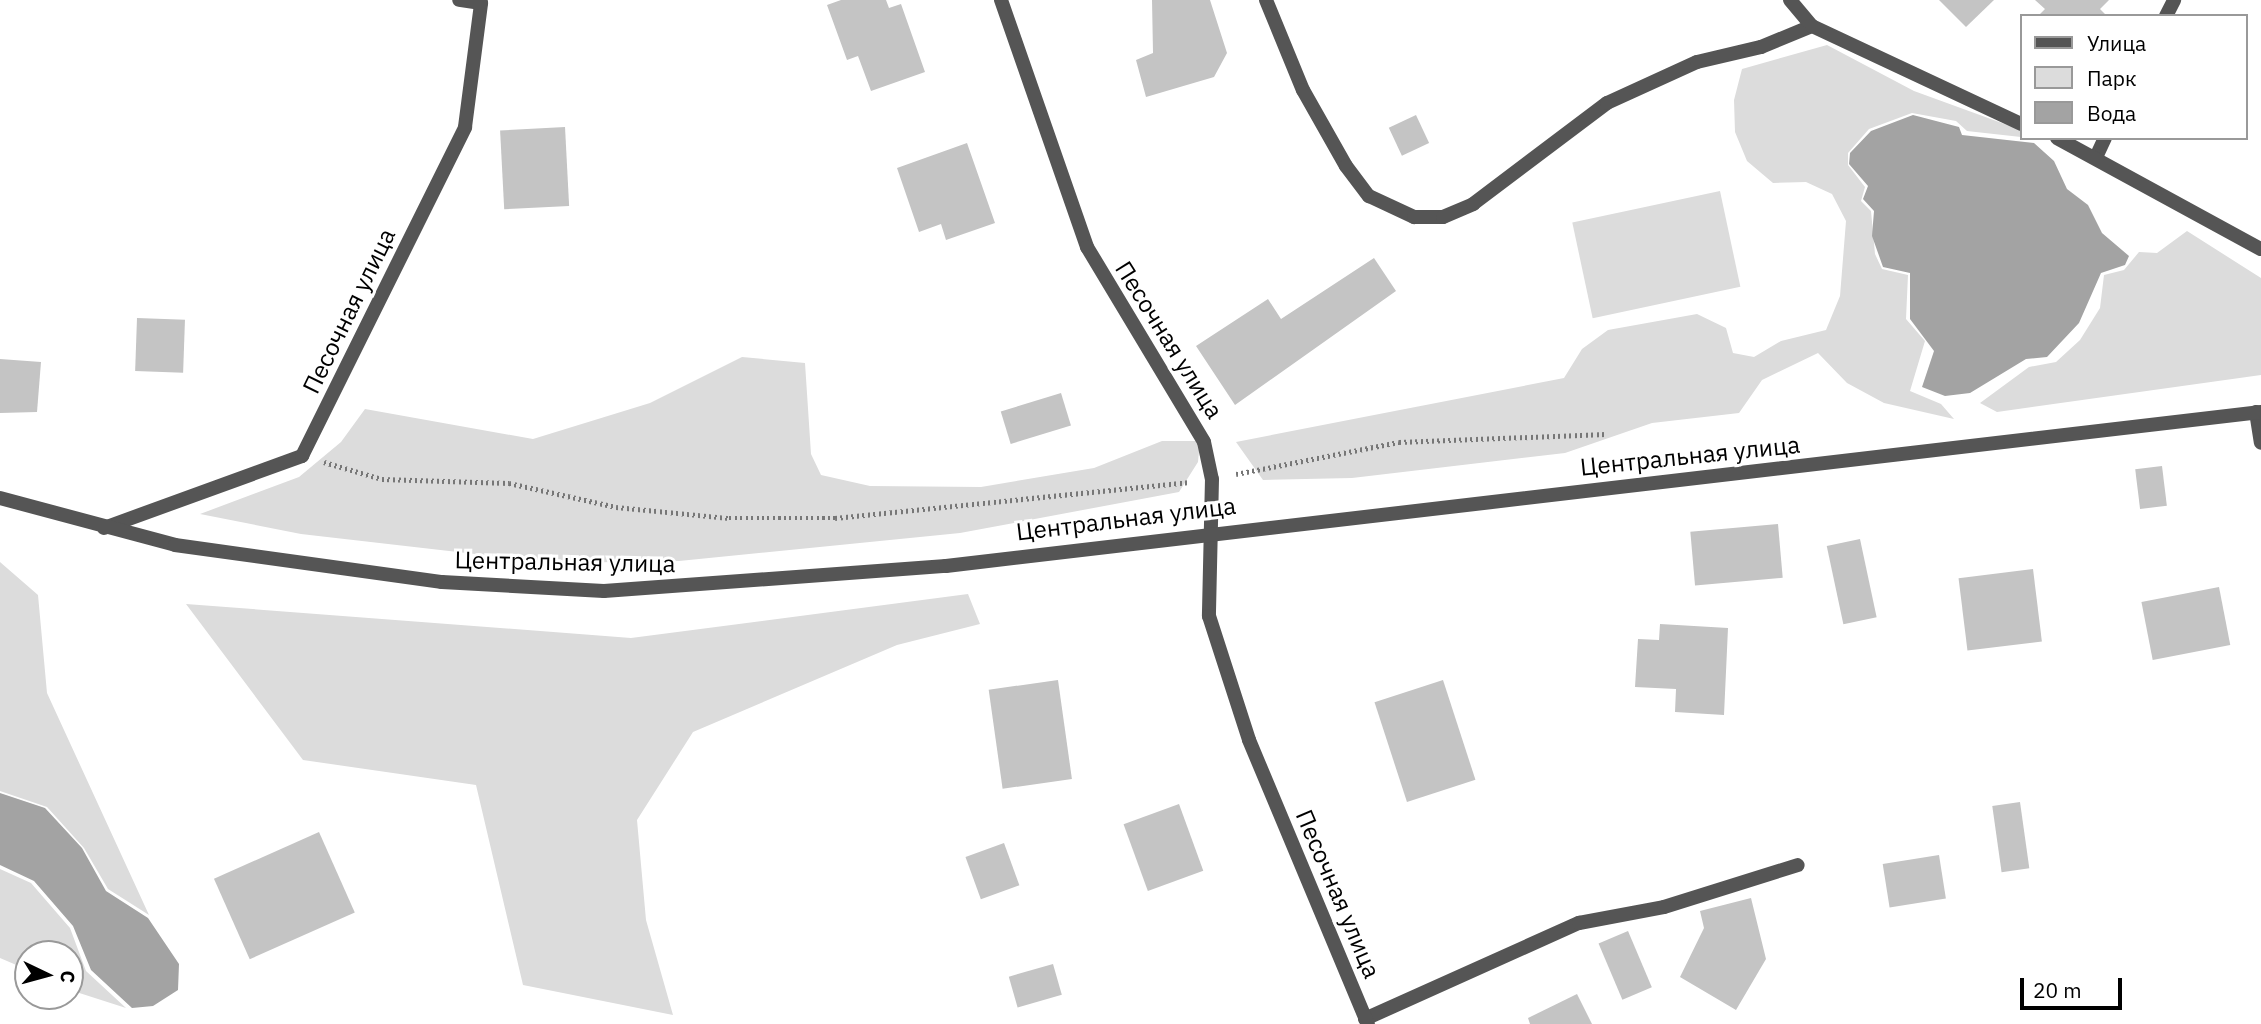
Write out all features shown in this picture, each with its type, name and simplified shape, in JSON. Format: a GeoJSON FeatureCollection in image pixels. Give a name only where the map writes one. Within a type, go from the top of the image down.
{"type":"FeatureCollection","features":[{"type":"Feature","properties":{"kind":"street","name":"Песочная улица"},"geometry":{"type":"LineString","coordinates":[[302,456],[465,127],[481,3],[459,0]]}},
{"type":"Feature","properties":{"kind":"street","name":"Песочная улица"},"geometry":{"type":"LineString","coordinates":[[1002,0],[1087,247],[1117,305],[1189,409],[1212,479],[1208,531],[1209,615],[1249,740],[1366,1021]]}},
{"type":"Feature","properties":{"kind":"street"},"geometry":{"type":"LineString","coordinates":[[1266,0],[1303,90],[1346,166],[1369,196],[1414,217],[1443,217],[1473,204],[1606,103],[1697,62],[1812,26]]}},
{"type":"Feature","properties":{"kind":"street"},"geometry":{"type":"LineString","coordinates":[[1790,0],[1812,26],[2020,124]]}},
{"type":"Feature","properties":{"kind":"street"},"geometry":{"type":"LineString","coordinates":[[2062,140],[2097,155],[2261,250]]}},
{"type":"Feature","properties":{"kind":"street"},"geometry":{"type":"LineString","coordinates":[[2097,155],[2104,140]]}},
{"type":"Feature","properties":{"kind":"street"},"geometry":{"type":"LineString","coordinates":[[2258,412],[2261,443]]}},
{"type":"Feature","properties":{"kind":"street","name":"Центральная улица"},"geometry":{"type":"LineString","coordinates":[[0,498],[103,529],[442,582],[604,591],[933,567],[1208,531],[2258,412]]}},
{"type":"Feature","properties":{"kind":"street"},"geometry":{"type":"LineString","coordinates":[[103,529],[302,456]]}},
{"type":"Feature","properties":{"kind":"street"},"geometry":{"type":"LineString","coordinates":[[1366,1021],[1579,923],[1664,907],[1798,865]]}},
{"type":"Feature","properties":{"kind":"path"},"geometry":{"type":"LineString","coordinates":[[302,456],[382,479],[509,483],[616,507],[730,519],[835,518],[1212,479],[1399,442],[1606,434]]}},
{"type":"Feature","properties":{"kind":"green space"},"geometry":{"type":"Polygon","coordinates":[[[1827,45],[1914,91],[2020,130],[2020,137],[1967,131],[1956,121],[1912,113],[1869,129],[1848,153],[1848,165],[1865,187],[1861,201],[1871,211],[1875,254],[1882,269],[1908,275],[1906,319],[1925,341],[1910,391],[1941,404],[1954,419],[1884,403],[1847,383],[1818,353],[1762,380],[1739,413],[1652,423],[1565,453],[1352,478],[1263,480],[1236,442],[1564,378],[1582,349],[1608,330],[1697,314],[1726,328],[1733,353],[1754,357],[1781,341],[1826,330],[1840,296],[1846,221],[1832,194],[1806,182],[1773,183],[1747,161],[1735,132],[1734,100],[1742,69],[1827,45]]]}},
{"type":"Feature","properties":{"kind":"green space"},"geometry":{"type":"Polygon","coordinates":[[[1720,191],[1740,287],[1593,318],[1572,222],[1720,191]]]}},
{"type":"Feature","properties":{"kind":"green space"},"geometry":{"type":"Polygon","coordinates":[[[2187,231],[2261,278],[2261,375],[1997,412],[1980,403],[2029,367],[2056,362],[2080,340],[2100,308],[2104,275],[2124,270],[2139,252],[2157,253],[2187,231]]]}},
{"type":"Feature","properties":{"kind":"green space"},"geometry":{"type":"Polygon","coordinates":[[[742,357],[805,363],[811,454],[821,475],[870,486],[981,487],[1094,468],[1162,441],[1200,441],[1198,462],[1179,492],[960,533],[679,561],[554,563],[301,534],[200,514],[299,477],[341,442],[365,409],[533,439],[650,403],[742,357]]]}},
{"type":"Feature","properties":{"kind":"green space"},"geometry":{"type":"Polygon","coordinates":[[[0,562],[38,595],[47,693],[149,915],[108,889],[84,848],[47,807],[0,791],[0,562]]]}},
{"type":"Feature","properties":{"kind":"green space"},"geometry":{"type":"Polygon","coordinates":[[[968,594],[980,624],[897,645],[693,732],[637,820],[646,920],[673,1015],[523,985],[476,785],[303,760],[186,604],[631,638],[968,594]]]}},
{"type":"Feature","properties":{"kind":"green space"},"geometry":{"type":"Polygon","coordinates":[[[0,869],[31,883],[70,928],[74,940],[14,940],[14,964],[0,958],[0,869]]]}},
{"type":"Feature","properties":{"kind":"green space"},"geometry":{"type":"Polygon","coordinates":[[[84,966],[86,971],[126,1008],[84,994],[84,966]]]}},
{"type":"Feature","properties":{"kind":"water"},"geometry":{"type":"Polygon","coordinates":[[[1913,115],[1959,127],[1962,135],[2034,143],[2054,161],[2067,189],[2088,205],[2102,233],[2129,256],[2125,265],[2101,273],[2079,323],[2047,357],[2026,359],[1970,393],[1945,396],[1922,387],[1934,351],[1910,319],[1910,273],[1883,267],[1872,236],[1874,211],[1863,199],[1868,186],[1849,164],[1850,153],[1871,131],[1913,115]]]}},
{"type":"Feature","properties":{"kind":"water"},"geometry":{"type":"Polygon","coordinates":[[[0,793],[45,808],[82,848],[106,891],[148,918],[179,964],[178,990],[153,1006],[132,1008],[91,970],[84,953],[84,940],[79,940],[73,926],[34,881],[0,865],[0,793]]]}},
{"type":"Feature","properties":{"kind":"building"},"geometry":{"type":"Polygon","coordinates":[[[841,0],[886,0],[889,8],[901,4],[925,72],[871,91],[858,56],[847,60],[827,5],[841,0]]]}},
{"type":"Feature","properties":{"kind":"building"},"geometry":{"type":"Polygon","coordinates":[[[1152,0],[1210,0],[1227,53],[1214,77],[1146,97],[1136,60],[1153,53],[1152,0]]]}},
{"type":"Feature","properties":{"kind":"building"},"geometry":{"type":"Polygon","coordinates":[[[1939,0],[1994,0],[1966,27],[1939,0]]]}},
{"type":"Feature","properties":{"kind":"building"},"geometry":{"type":"Polygon","coordinates":[[[2035,0],[2109,0],[2100,9],[2105,14],[2040,14],[2045,9],[2035,0]]]}},
{"type":"Feature","properties":{"kind":"building"},"geometry":{"type":"Polygon","coordinates":[[[1416,115],[1429,143],[1402,156],[1389,128],[1416,115]]]}},
{"type":"Feature","properties":{"kind":"building"},"geometry":{"type":"Polygon","coordinates":[[[565,127],[569,206],[504,209],[500,130],[565,127]]]}},
{"type":"Feature","properties":{"kind":"building"},"geometry":{"type":"Polygon","coordinates":[[[967,143],[995,223],[946,240],[941,224],[919,232],[897,168],[967,143]]]}},
{"type":"Feature","properties":{"kind":"building"},"geometry":{"type":"Polygon","coordinates":[[[1374,258],[1396,291],[1235,405],[1196,346],[1268,299],[1281,319],[1374,258]]]}},
{"type":"Feature","properties":{"kind":"building"},"geometry":{"type":"Polygon","coordinates":[[[137,318],[185,320],[183,373],[135,371],[137,318]]]}},
{"type":"Feature","properties":{"kind":"building"},"geometry":{"type":"Polygon","coordinates":[[[0,359],[41,362],[37,412],[0,413],[0,359]]]}},
{"type":"Feature","properties":{"kind":"building"},"geometry":{"type":"Polygon","coordinates":[[[1061,393],[1071,426],[1011,444],[1001,411],[1061,393]]]}},
{"type":"Feature","properties":{"kind":"building"},"geometry":{"type":"Polygon","coordinates":[[[2162,466],[2167,506],[2140,509],[2135,469],[2162,466]]]}},
{"type":"Feature","properties":{"kind":"building"},"geometry":{"type":"Polygon","coordinates":[[[1778,524],[1783,578],[1695,585],[1690,532],[1778,524]]]}},
{"type":"Feature","properties":{"kind":"building"},"geometry":{"type":"Polygon","coordinates":[[[1860,539],[1877,617],[1843,624],[1827,546],[1860,539]]]}},
{"type":"Feature","properties":{"kind":"building"},"geometry":{"type":"Polygon","coordinates":[[[2033,569],[2042,641],[1967,651],[1959,578],[2033,569]]]}},
{"type":"Feature","properties":{"kind":"building"},"geometry":{"type":"Polygon","coordinates":[[[2219,587],[2230,645],[2153,660],[2141,602],[2219,587]]]}},
{"type":"Feature","properties":{"kind":"building"},"geometry":{"type":"Polygon","coordinates":[[[1660,624],[1728,628],[1724,715],[1675,712],[1676,689],[1635,687],[1638,639],[1659,640],[1660,624]]]}},
{"type":"Feature","properties":{"kind":"building"},"geometry":{"type":"Polygon","coordinates":[[[1058,680],[1072,779],[1003,789],[989,690],[1058,680]]]}},
{"type":"Feature","properties":{"kind":"building"},"geometry":{"type":"Polygon","coordinates":[[[1443,680],[1475,780],[1407,802],[1375,702],[1443,680]]]}},
{"type":"Feature","properties":{"kind":"building"},"geometry":{"type":"Polygon","coordinates":[[[2020,802],[2029,868],[2002,872],[1992,806],[2020,802]]]}},
{"type":"Feature","properties":{"kind":"building"},"geometry":{"type":"Polygon","coordinates":[[[1179,804],[1203,871],[1148,891],[1124,824],[1179,804]]]}},
{"type":"Feature","properties":{"kind":"building"},"geometry":{"type":"Polygon","coordinates":[[[319,832],[355,912],[250,959],[214,879],[319,832]]]}},
{"type":"Feature","properties":{"kind":"building"},"geometry":{"type":"Polygon","coordinates":[[[1004,843],[1019,885],[981,899],[965,857],[1004,843]]]}},
{"type":"Feature","properties":{"kind":"building"},"geometry":{"type":"Polygon","coordinates":[[[1939,855],[1946,898],[1890,907],[1883,864],[1939,855]]]}},
{"type":"Feature","properties":{"kind":"building"},"geometry":{"type":"Polygon","coordinates":[[[1751,898],[1766,959],[1736,1010],[1680,977],[1704,928],[1700,911],[1751,898]]]}},
{"type":"Feature","properties":{"kind":"building"},"geometry":{"type":"Polygon","coordinates":[[[1628,931],[1652,987],[1622,1000],[1599,944],[1628,931]]]}},
{"type":"Feature","properties":{"kind":"building"},"geometry":{"type":"Polygon","coordinates":[[[1053,964],[1062,995],[1018,1007],[1009,977],[1053,964]]]}},
{"type":"Feature","properties":{"kind":"building"},"geometry":{"type":"Polygon","coordinates":[[[1577,994],[1592,1024],[1530,1024],[1528,1018],[1577,994]]]}}]}
